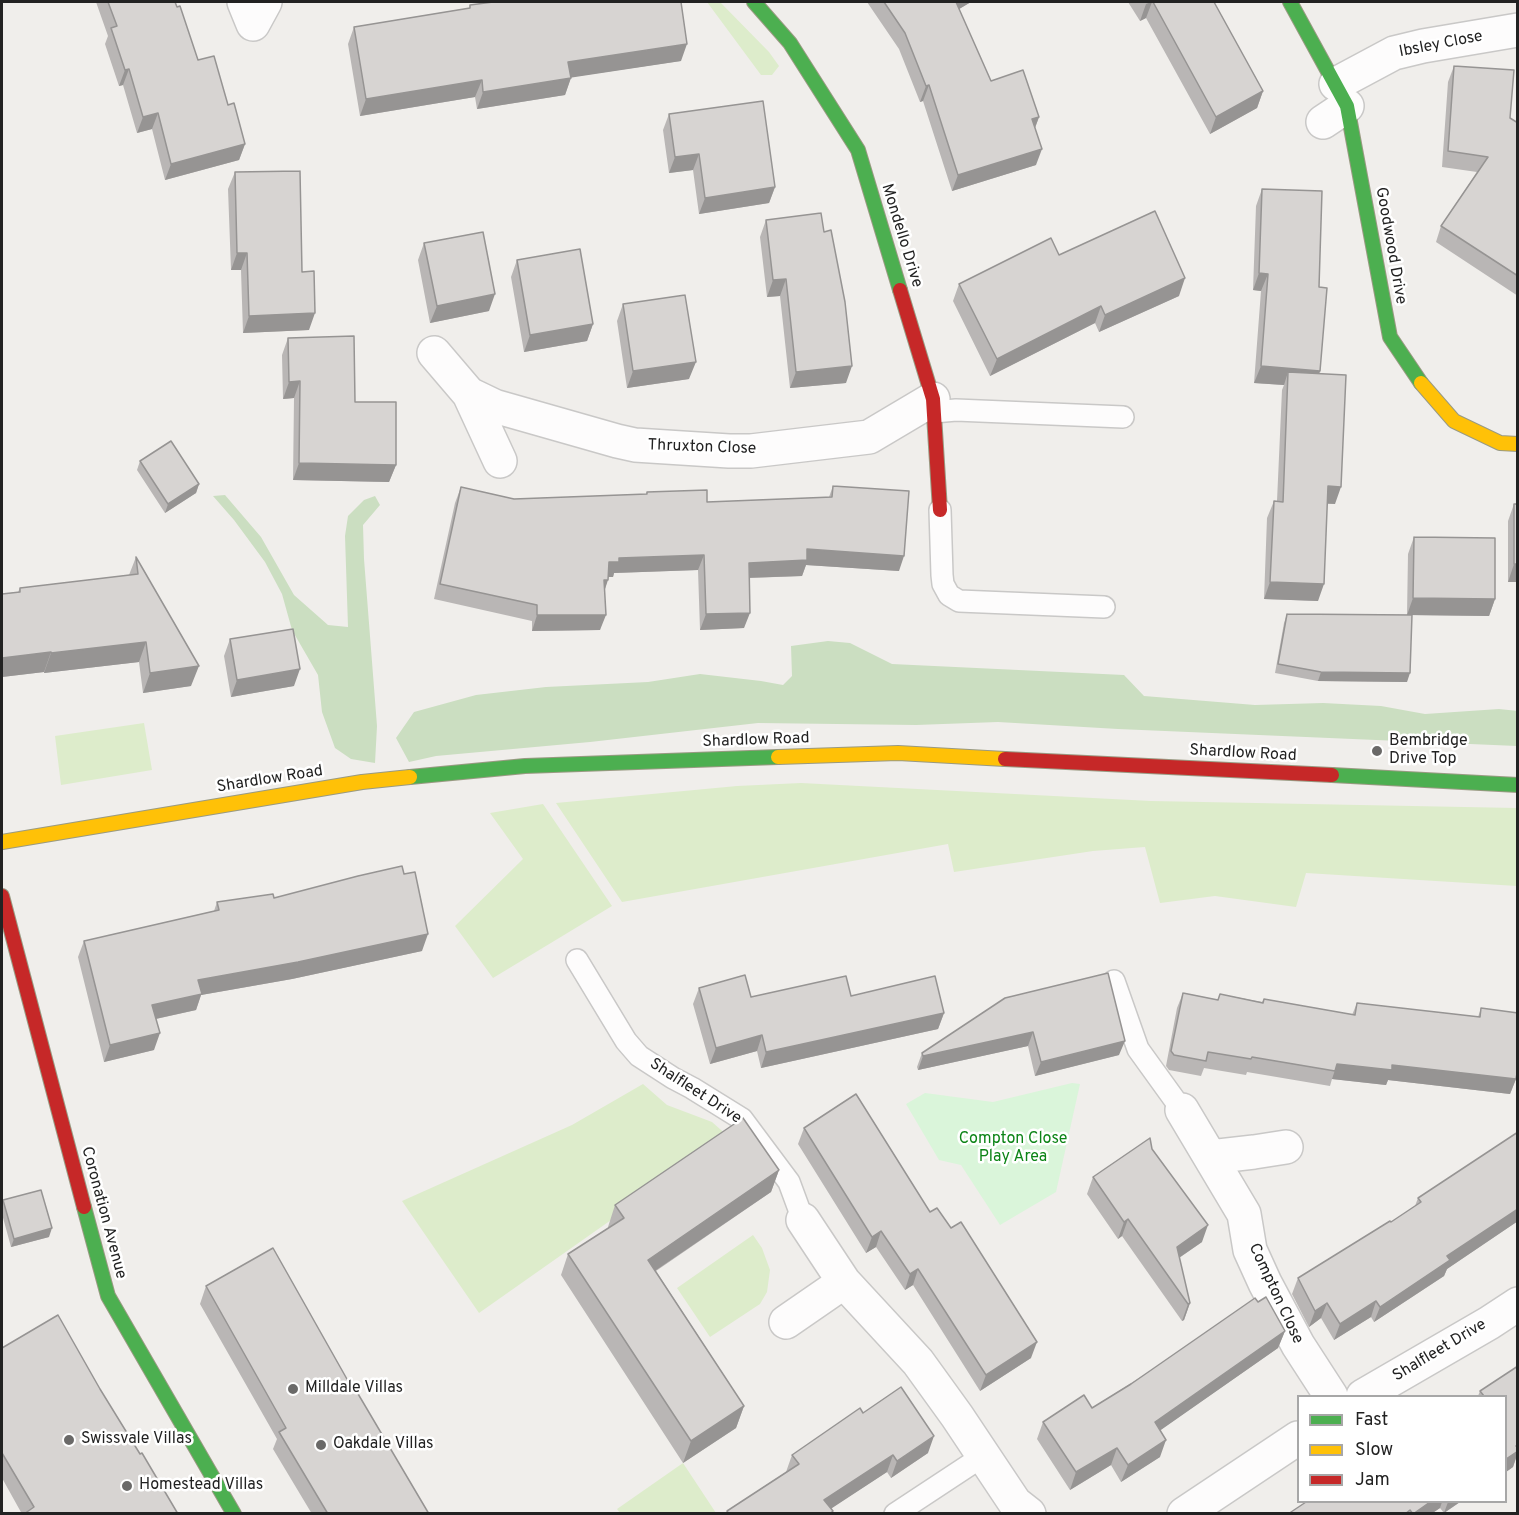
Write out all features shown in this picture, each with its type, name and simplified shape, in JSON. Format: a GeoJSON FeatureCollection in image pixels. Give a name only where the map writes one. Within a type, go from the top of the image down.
{"type":"FeatureCollection","features":[{"type":"Feature","properties":{"kind":"street"},"geometry":{"type":"LineString","coordinates":[[244,2],[253,24],[265,2]]}},
{"type":"Feature","properties":{"kind":"street","name":"Mondello Drive"},"geometry":{"type":"LineString","coordinates":[[754,2],[790,43],[858,150],[934,406],[940,510]]}},
{"type":"Feature","properties":{"kind":"street","name":"Goodwood Drive"},"geometry":{"type":"LineString","coordinates":[[1290,2],[1335,104],[1390,337],[1418,379],[1454,421],[1500,443],[1518,444]]}},
{"type":"Feature","properties":{"kind":"street","name":"Ibsley Close"},"geometry":{"type":"LineString","coordinates":[[1335,104],[1394,53],[1518,30]]}},
{"type":"Feature","properties":{"kind":"street","name":"Thruxton Close"},"geometry":{"type":"LineString","coordinates":[[434,353],[469,394],[500,461]]}},
{"type":"Feature","properties":{"kind":"street","name":"Thruxton Close"},"geometry":{"type":"LineString","coordinates":[[469,394],[494,406],[635,446],[751,452],[869,437],[934,406]]}},
{"type":"Feature","properties":{"kind":"street","name":"Shardlow Road"},"geometry":{"type":"LineString","coordinates":[[2,842],[362,782],[525,766],[898,753],[1518,785]]}},
{"type":"Feature","properties":{"kind":"street","name":"Coronation Avenue"},"geometry":{"type":"LineString","coordinates":[[2,896],[108,1296],[234,1514]]}},
{"type":"Feature","properties":{"kind":"street","name":"Compton Close"},"geometry":{"type":"LineString","coordinates":[[1182,1110],[1244,1214],[1250,1250],[1298,1345],[1330,1395]]}},
{"type":"Feature","properties":{"kind":"street"},"geometry":{"type":"LineString","coordinates":[[1210,1156],[1286,1147]]}},
{"type":"Feature","properties":{"kind":"street","name":"Shalfleet Drive"},"geometry":{"type":"LineString","coordinates":[[802,1220],[844,1282],[918,1362],[957,1416],[1017,1510]]}},
{"type":"Feature","properties":{"kind":"street"},"geometry":{"type":"LineString","coordinates":[[786,1322],[844,1282]]}},
{"type":"Feature","properties":{"kind":"street","name":"Shalfleet Drive"},"geometry":{"type":"LineString","coordinates":[[1365,1395],[1518,1304]]}},
{"type":"Feature","properties":{"kind":"street"},"geometry":{"type":"LineString","coordinates":[[1184,1514],[1297,1439]]}},
{"type":"Feature","properties":{"kind":"lane"},"geometry":{"type":"LineString","coordinates":[[934,406],[956,410],[1123,417]]}},
{"type":"Feature","properties":{"kind":"lane"},"geometry":{"type":"LineString","coordinates":[[940,510],[943,584],[949,595],[959,601],[1104,607]]}},
{"type":"Feature","properties":{"kind":"lane","name":"Shalfleet Drive"},"geometry":{"type":"LineString","coordinates":[[577,960],[626,1041],[639,1056],[742,1119],[789,1182],[802,1220]]}},
{"type":"Feature","properties":{"kind":"lane"},"geometry":{"type":"LineString","coordinates":[[1114,981],[1138,1049],[1182,1110]]}},
{"type":"Feature","properties":{"kind":"lane"},"geometry":{"type":"LineString","coordinates":[[895,1514],[983,1456]]}},
{"type":"Feature","properties":{"kind":"green space"},"geometry":{"type":"Polygon","coordinates":[[[707,2],[720,2],[769,52],[779,66],[772,75],[761,75],[707,2]]]}},
{"type":"Feature","properties":{"kind":"green space"},"geometry":{"type":"Polygon","coordinates":[[[225,495],[261,537],[294,595],[328,625],[348,627],[345,536],[348,516],[364,500],[375,496],[380,505],[363,525],[377,726],[375,763],[351,759],[335,748],[322,712],[318,675],[292,630],[282,594],[265,562],[213,496],[225,495]]]}},
{"type":"Feature","properties":{"kind":"green space"},"geometry":{"type":"Polygon","coordinates":[[[828,641],[850,643],[892,664],[1124,675],[1144,696],[1255,705],[1323,703],[1381,706],[1425,714],[1499,709],[1518,711],[1517,746],[998,722],[916,725],[758,723],[436,756],[409,762],[396,738],[414,712],[476,695],[546,687],[648,682],[700,674],[783,685],[792,676],[791,646],[828,641]]]}},
{"type":"Feature","properties":{"kind":"green space"},"geometry":{"type":"Polygon","coordinates":[[[144,723],[152,770],[61,785],[55,736],[144,723]]]}},
{"type":"Feature","properties":{"kind":"green space"},"geometry":{"type":"Polygon","coordinates":[[[801,783],[1151,801],[1517,808],[1517,886],[1306,873],[1296,907],[1215,896],[1160,903],[1145,847],[1093,851],[954,872],[948,844],[622,902],[556,803],[737,786],[801,783]]]}},
{"type":"Feature","properties":{"kind":"green space"},"geometry":{"type":"Polygon","coordinates":[[[543,804],[612,906],[493,978],[455,926],[523,859],[490,813],[543,804]]]}},
{"type":"Feature","properties":{"kind":"green space","name":"Compton Close Play Area"},"geometry":{"type":"Polygon","coordinates":[[[1072,1083],[1080,1084],[1056,1192],[1000,1225],[961,1165],[939,1160],[906,1104],[925,1093],[993,1102],[1072,1083]]]}},
{"type":"Feature","properties":{"kind":"green space"},"geometry":{"type":"Polygon","coordinates":[[[643,1084],[667,1105],[712,1122],[729,1137],[479,1313],[402,1201],[572,1125],[643,1084]]]}},
{"type":"Feature","properties":{"kind":"green space"},"geometry":{"type":"Polygon","coordinates":[[[753,1235],[762,1248],[770,1270],[767,1292],[760,1304],[710,1337],[677,1288],[753,1235]]]}},
{"type":"Feature","properties":{"kind":"green space"},"geometry":{"type":"Polygon","coordinates":[[[683,1463],[716,1513],[620,1513],[617,1509],[683,1463]]]}},
{"type":"Feature","properties":{"kind":"building"},"geometry":{"type":"Polygon","coordinates":[[[108,2],[175,2],[177,7],[180,6],[198,60],[214,56],[228,105],[234,103],[245,144],[171,164],[158,113],[143,117],[129,69],[125,70],[111,28],[117,26],[108,2]]]}},
{"type":"Feature","properties":{"kind":"building"},"geometry":{"type":"Polygon","coordinates":[[[493,2],[681,2],[687,44],[568,62],[571,78],[483,92],[482,80],[366,99],[354,27],[470,8],[470,5],[493,2]]]}},
{"type":"Feature","properties":{"kind":"building"},"geometry":{"type":"Polygon","coordinates":[[[884,2],[956,2],[991,81],[1023,70],[1039,117],[1032,119],[1042,149],[958,175],[929,85],[926,86],[905,33],[884,2]]]}},
{"type":"Feature","properties":{"kind":"building"},"geometry":{"type":"Polygon","coordinates":[[[1153,2],[1214,2],[1263,91],[1216,117],[1153,2]]]}},
{"type":"Feature","properties":{"kind":"building"},"geometry":{"type":"Polygon","coordinates":[[[1454,66],[1514,70],[1510,118],[1518,123],[1518,276],[1441,226],[1488,157],[1448,151],[1454,66]]]}},
{"type":"Feature","properties":{"kind":"building"},"geometry":{"type":"Polygon","coordinates":[[[763,101],[775,187],[705,198],[699,154],[675,157],[669,114],[763,101]]]}},
{"type":"Feature","properties":{"kind":"building"},"geometry":{"type":"Polygon","coordinates":[[[300,171],[302,272],[314,271],[315,313],[249,316],[247,253],[237,253],[235,172],[300,171]]]}},
{"type":"Feature","properties":{"kind":"building"},"geometry":{"type":"Polygon","coordinates":[[[1262,189],[1322,191],[1319,287],[1327,288],[1320,371],[1261,366],[1268,274],[1259,273],[1262,189]]]}},
{"type":"Feature","properties":{"kind":"building"},"geometry":{"type":"Polygon","coordinates":[[[1155,211],[1185,278],[1105,315],[1101,306],[997,359],[959,284],[1051,238],[1059,255],[1155,211]]]}},
{"type":"Feature","properties":{"kind":"building"},"geometry":{"type":"Polygon","coordinates":[[[821,213],[824,232],[831,230],[845,302],[852,366],[796,372],[786,279],[773,280],[766,220],[821,213]]]}},
{"type":"Feature","properties":{"kind":"building"},"geometry":{"type":"Polygon","coordinates":[[[483,232],[495,294],[437,306],[424,243],[483,232]]]}},
{"type":"Feature","properties":{"kind":"building"},"geometry":{"type":"Polygon","coordinates":[[[580,249],[593,324],[530,335],[517,260],[580,249]]]}},
{"type":"Feature","properties":{"kind":"building"},"geometry":{"type":"Polygon","coordinates":[[[685,295],[696,362],[633,371],[623,304],[685,295]]]}},
{"type":"Feature","properties":{"kind":"building"},"geometry":{"type":"Polygon","coordinates":[[[354,336],[355,402],[396,402],[396,465],[299,463],[300,381],[289,382],[288,338],[354,336]]]}},
{"type":"Feature","properties":{"kind":"building"},"geometry":{"type":"Polygon","coordinates":[[[1288,372],[1346,375],[1341,487],[1328,486],[1324,584],[1270,582],[1274,501],[1283,502],[1288,372]]]}},
{"type":"Feature","properties":{"kind":"building"},"geometry":{"type":"Polygon","coordinates":[[[171,441],[199,484],[168,504],[140,461],[171,441]]]}},
{"type":"Feature","properties":{"kind":"building"},"geometry":{"type":"Polygon","coordinates":[[[833,486],[909,491],[904,556],[807,549],[807,560],[749,563],[750,613],[706,614],[704,555],[619,558],[619,562],[609,562],[608,580],[604,580],[606,615],[537,615],[537,605],[440,584],[461,487],[514,499],[707,490],[707,502],[832,497],[833,486]]]}},
{"type":"Feature","properties":{"kind":"building"},"geometry":{"type":"Polygon","coordinates":[[[1514,504],[1518,504],[1518,564],[1514,564],[1514,504]]]}},
{"type":"Feature","properties":{"kind":"building"},"geometry":{"type":"Polygon","coordinates":[[[1414,537],[1495,538],[1495,599],[1413,598],[1414,537]]]}},
{"type":"Feature","properties":{"kind":"building"},"geometry":{"type":"Polygon","coordinates":[[[136,557],[199,666],[150,673],[146,642],[2,658],[2,594],[20,592],[20,588],[138,574],[136,557]]]}},
{"type":"Feature","properties":{"kind":"building"},"geometry":{"type":"Polygon","coordinates":[[[1287,614],[1412,615],[1410,673],[1321,672],[1278,664],[1287,614]]]}},
{"type":"Feature","properties":{"kind":"building"},"geometry":{"type":"Polygon","coordinates":[[[293,629],[300,669],[237,680],[230,639],[293,629]]]}},
{"type":"Feature","properties":{"kind":"building"},"geometry":{"type":"Polygon","coordinates":[[[402,866],[404,874],[415,872],[428,934],[298,962],[198,980],[202,994],[152,1005],[160,1033],[110,1045],[84,941],[219,910],[217,902],[273,894],[274,898],[402,866]]]}},
{"type":"Feature","properties":{"kind":"building"},"geometry":{"type":"Polygon","coordinates":[[[1108,973],[1125,1041],[1041,1062],[1033,1032],[923,1056],[922,1053],[1005,998],[1108,973]]]}},
{"type":"Feature","properties":{"kind":"building"},"geometry":{"type":"Polygon","coordinates":[[[745,975],[751,997],[846,976],[851,996],[935,976],[944,1013],[766,1052],[762,1035],[716,1048],[699,988],[745,975]]]}},
{"type":"Feature","properties":{"kind":"building"},"geometry":{"type":"Polygon","coordinates":[[[1183,993],[1218,1000],[1220,994],[1263,1003],[1264,999],[1355,1015],[1357,1003],[1480,1017],[1481,1008],[1518,1013],[1516,1079],[1392,1065],[1392,1070],[1337,1064],[1335,1071],[1208,1052],[1206,1061],[1174,1055],[1171,1051],[1183,993]]]}},
{"type":"Feature","properties":{"kind":"building"},"geometry":{"type":"Polygon","coordinates":[[[856,1094],[930,1212],[937,1208],[951,1228],[961,1222],[1037,1342],[986,1375],[918,1269],[910,1274],[881,1231],[872,1237],[804,1128],[856,1094]]]}},
{"type":"Feature","properties":{"kind":"building"},"geometry":{"type":"Polygon","coordinates":[[[743,1118],[779,1170],[648,1260],[744,1406],[691,1441],[568,1254],[624,1218],[615,1205],[743,1118]]]}},
{"type":"Feature","properties":{"kind":"building"},"geometry":{"type":"Polygon","coordinates":[[[1518,1132],[1518,1209],[1447,1256],[1450,1260],[1380,1307],[1376,1301],[1340,1324],[1327,1303],[1315,1311],[1298,1278],[1391,1222],[1421,1202],[1418,1198],[1518,1132]]]}},
{"type":"Feature","properties":{"kind":"building"},"geometry":{"type":"Polygon","coordinates":[[[1150,1138],[1152,1149],[1208,1225],[1177,1247],[1190,1303],[1188,1304],[1128,1219],[1124,1222],[1093,1177],[1150,1138]]]}},
{"type":"Feature","properties":{"kind":"building"},"geometry":{"type":"Polygon","coordinates":[[[41,1190],[52,1228],[14,1239],[3,1200],[41,1190]]]}},
{"type":"Feature","properties":{"kind":"building"},"geometry":{"type":"Polygon","coordinates":[[[273,1248],[352,1388],[354,1387],[429,1514],[328,1514],[279,1432],[286,1428],[206,1286],[273,1248]]]}},
{"type":"Feature","properties":{"kind":"building"},"geometry":{"type":"Polygon","coordinates":[[[1266,1297],[1285,1331],[1155,1422],[1166,1440],[1128,1465],[1117,1448],[1076,1472],[1043,1422],[1084,1395],[1092,1408],[1131,1384],[1255,1298],[1258,1302],[1266,1297]]]}},
{"type":"Feature","properties":{"kind":"building"},"geometry":{"type":"Polygon","coordinates":[[[58,1315],[100,1389],[178,1514],[24,1514],[34,1507],[2,1453],[2,1348],[58,1315]]]}},
{"type":"Feature","properties":{"kind":"building"},"geometry":{"type":"Polygon","coordinates":[[[1518,1366],[1518,1444],[1516,1446],[1518,1451],[1507,1458],[1507,1395],[1483,1395],[1480,1391],[1518,1366]]]}},
{"type":"Feature","properties":{"kind":"building"},"geometry":{"type":"Polygon","coordinates":[[[901,1387],[934,1436],[897,1461],[893,1455],[824,1500],[833,1511],[830,1514],[729,1514],[727,1511],[799,1464],[792,1455],[860,1408],[863,1413],[901,1387]]]}},
{"type":"Feature","properties":{"kind":"building"},"geometry":{"type":"Polygon","coordinates":[[[1304,1503],[1429,1503],[1413,1514],[1410,1510],[1405,1514],[1288,1514],[1304,1503]]]}},
{"type":"Feature","properties":{"kind":"traffic: fast"},"geometry":{"type":"LineString","coordinates":[[754,2],[790,43],[858,150],[900,290]]}},
{"type":"Feature","properties":{"kind":"traffic: fast"},"geometry":{"type":"LineString","coordinates":[[1290,2],[1347,106],[1390,337],[1421,383]]}},
{"type":"Feature","properties":{"kind":"traffic: fast"},"geometry":{"type":"LineString","coordinates":[[410,777],[525,766],[778,757]]}},
{"type":"Feature","properties":{"kind":"traffic: fast"},"geometry":{"type":"LineString","coordinates":[[1332,775],[1518,785]]}},
{"type":"Feature","properties":{"kind":"traffic: fast"},"geometry":{"type":"LineString","coordinates":[[84,1207],[108,1296],[234,1514]]}},
{"type":"Feature","properties":{"kind":"traffic: slow"},"geometry":{"type":"LineString","coordinates":[[1421,383],[1454,421],[1500,443],[1518,444]]}},
{"type":"Feature","properties":{"kind":"traffic: slow"},"geometry":{"type":"LineString","coordinates":[[778,757],[898,753],[1005,759]]}},
{"type":"Feature","properties":{"kind":"traffic: slow"},"geometry":{"type":"LineString","coordinates":[[2,842],[362,782],[410,777]]}},
{"type":"Feature","properties":{"kind":"traffic: jam"},"geometry":{"type":"LineString","coordinates":[[900,290],[933,399],[940,510]]}},
{"type":"Feature","properties":{"kind":"traffic: jam"},"geometry":{"type":"LineString","coordinates":[[1005,759],[1332,775]]}},
{"type":"Feature","properties":{"kind":"traffic: jam"},"geometry":{"type":"LineString","coordinates":[[2,896],[84,1207]]}},
{"type":"Feature","properties":{"kind":"place","name":"Bembridge Drive Top"},"geometry":{"type":"Point","coordinates":[1377,751]}},
{"type":"Feature","properties":{"kind":"place","name":"Milldale Villas"},"geometry":{"type":"Point","coordinates":[293,1389]}},
{"type":"Feature","properties":{"kind":"place","name":"Swissvale Villas"},"geometry":{"type":"Point","coordinates":[69,1440]}},
{"type":"Feature","properties":{"kind":"place","name":"Oakdale Villas"},"geometry":{"type":"Point","coordinates":[321,1445]}},
{"type":"Feature","properties":{"kind":"place","name":"Homestead Villas"},"geometry":{"type":"Point","coordinates":[127,1486]}}]}
